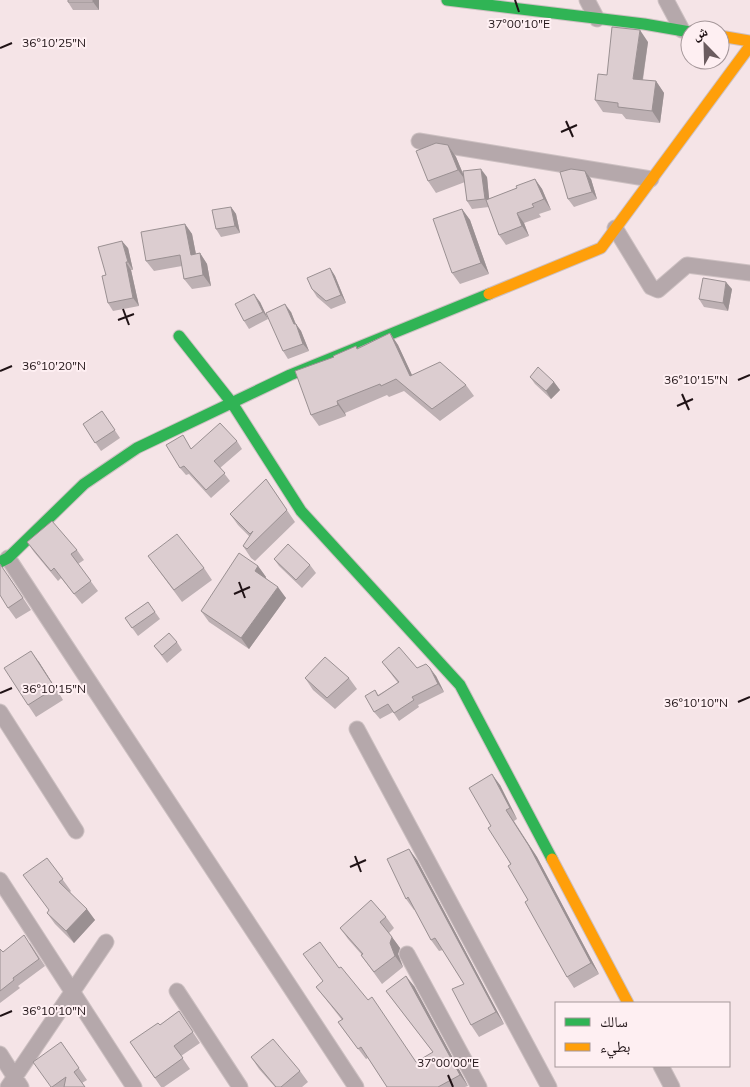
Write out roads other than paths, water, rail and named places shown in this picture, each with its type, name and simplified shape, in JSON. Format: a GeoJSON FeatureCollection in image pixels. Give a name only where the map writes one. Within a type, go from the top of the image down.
{"type":"FeatureCollection","features":[{"type":"Feature","properties":{"kind":"street"},"geometry":{"type":"LineString","coordinates":[[447,0],[680,30]]}},
{"type":"Feature","properties":{"kind":"street"},"geometry":{"type":"LineString","coordinates":[[587,0],[597,19]]}},
{"type":"Feature","properties":{"kind":"street"},"geometry":{"type":"LineString","coordinates":[[666,0],[680,22]]}},
{"type":"Feature","properties":{"kind":"street"},"geometry":{"type":"LineString","coordinates":[[730,38],[750,41]]}},
{"type":"Feature","properties":{"kind":"street"},"geometry":{"type":"LineString","coordinates":[[356,1087],[4,560],[84,484],[137,448],[290,375],[601,248],[750,46]]}},
{"type":"Feature","properties":{"kind":"street"},"geometry":{"type":"LineString","coordinates":[[419,141],[651,180]]}},
{"type":"Feature","properties":{"kind":"street"},"geometry":{"type":"LineString","coordinates":[[615,228],[651,287],[658,290],[687,265],[750,273]]}},
{"type":"Feature","properties":{"kind":"street"},"geometry":{"type":"LineString","coordinates":[[179,336],[232,403],[301,511],[460,685],[627,1002]]}},
{"type":"Feature","properties":{"kind":"street"},"geometry":{"type":"LineString","coordinates":[[0,712],[76,831]]}},
{"type":"Feature","properties":{"kind":"street"},"geometry":{"type":"LineString","coordinates":[[357,729],[549,1087]]}},
{"type":"Feature","properties":{"kind":"street"},"geometry":{"type":"LineString","coordinates":[[0,880],[134,1087]]}},
{"type":"Feature","properties":{"kind":"street"},"geometry":{"type":"LineString","coordinates":[[14,1084],[106,942]]}},
{"type":"Feature","properties":{"kind":"street"},"geometry":{"type":"LineString","coordinates":[[407,954],[479,1087]]}},
{"type":"Feature","properties":{"kind":"street"},"geometry":{"type":"LineString","coordinates":[[177,991],[240,1087]]}},
{"type":"Feature","properties":{"kind":"street"},"geometry":{"type":"LineString","coordinates":[[0,1054],[14,1084]]}},
{"type":"Feature","properties":{"kind":"street"},"geometry":{"type":"LineString","coordinates":[[662,1067],[672,1087]]}}]}
